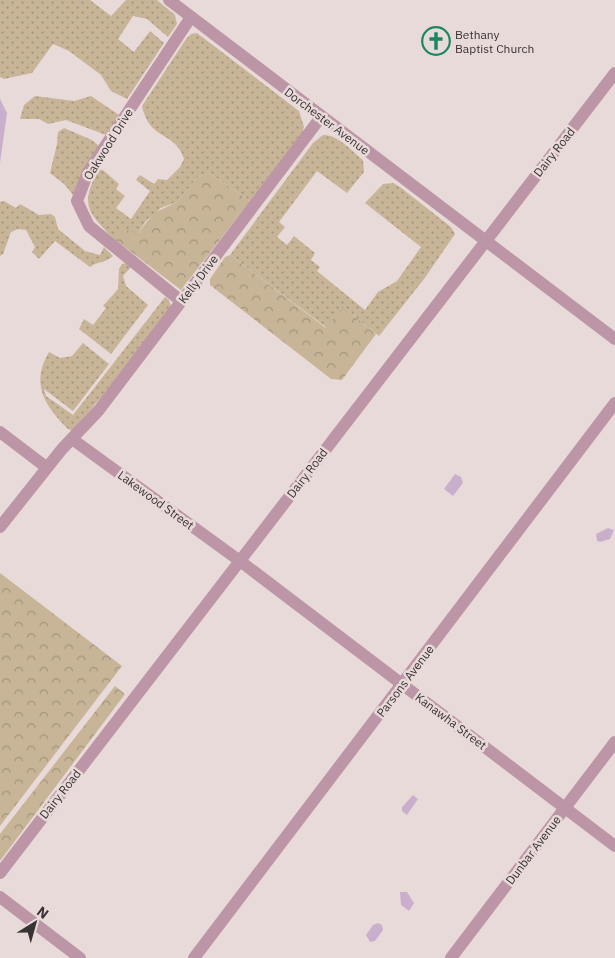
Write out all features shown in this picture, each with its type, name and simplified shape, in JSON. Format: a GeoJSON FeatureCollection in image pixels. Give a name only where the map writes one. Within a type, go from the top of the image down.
{"type":"FeatureCollection","features":[{"type":"Feature","properties":{"kind":"street","name":"Dorchester Avenue"},"geometry":{"type":"LineString","coordinates":[[169,0],[615,338]]}},
{"type":"Feature","properties":{"kind":"street","name":"Oakwood Drive"},"geometry":{"type":"LineString","coordinates":[[181,301],[88,226],[77,201],[88,172],[191,17]]}},
{"type":"Feature","properties":{"kind":"street","name":"Dairy Road"},"geometry":{"type":"LineString","coordinates":[[0,873],[615,74]]}},
{"type":"Feature","properties":{"kind":"street","name":"Kelly Drive"},"geometry":{"type":"LineString","coordinates":[[0,527],[46,467],[99,410],[321,117]]}},
{"type":"Feature","properties":{"kind":"street","name":"Parsons Avenue"},"geometry":{"type":"LineString","coordinates":[[194,958],[615,403]]}},
{"type":"Feature","properties":{"kind":"street"},"geometry":{"type":"LineString","coordinates":[[0,432],[46,467]]}},
{"type":"Feature","properties":{"kind":"street","name":"Lakewood Street"},"geometry":{"type":"LineString","coordinates":[[72,440],[240,561]]}},
{"type":"Feature","properties":{"kind":"street","name":"Kanawha Street"},"geometry":{"type":"LineString","coordinates":[[240,561],[615,846]]}},
{"type":"Feature","properties":{"kind":"street","name":"Dunbar Avenue"},"geometry":{"type":"LineString","coordinates":[[451,958],[615,742]]}},
{"type":"Feature","properties":{"kind":"street"},"geometry":{"type":"LineString","coordinates":[[0,897],[80,958]]}},
{"type":"Feature","properties":{"kind":"green space"},"geometry":{"type":"Polygon","coordinates":[[[0,0],[90,0],[111,16],[126,0],[157,0],[175,15],[177,24],[168,37],[147,19],[133,16],[118,39],[134,52],[150,31],[164,43],[127,99],[111,91],[101,75],[69,51],[53,44],[32,73],[4,79],[0,77],[0,0]]]}},
{"type":"Feature","properties":{"kind":"green space"},"geometry":{"type":"Polygon","coordinates":[[[197,33],[299,111],[304,127],[302,134],[250,201],[209,173],[198,177],[177,202],[161,208],[146,221],[138,233],[113,238],[97,222],[92,214],[88,200],[89,191],[99,170],[103,170],[119,184],[116,189],[125,196],[116,208],[131,219],[150,191],[136,180],[140,175],[154,184],[158,179],[167,180],[180,167],[184,159],[181,152],[177,146],[152,128],[142,106],[186,39],[191,34],[197,33]]]}},
{"type":"Feature","properties":{"kind":"green space"},"geometry":{"type":"Polygon","coordinates":[[[35,96],[74,101],[91,96],[119,115],[106,135],[66,120],[48,124],[39,119],[20,119],[24,105],[35,96]]]}},
{"type":"Feature","properties":{"kind":"green space"},"geometry":{"type":"Polygon","coordinates":[[[64,128],[92,140],[99,146],[74,196],[64,184],[50,173],[58,132],[64,128]]]}},
{"type":"Feature","properties":{"kind":"green space"},"geometry":{"type":"Polygon","coordinates":[[[323,135],[339,140],[363,160],[364,172],[347,193],[317,171],[279,222],[285,227],[277,237],[287,245],[294,236],[315,253],[311,260],[320,267],[317,271],[365,310],[378,292],[397,281],[421,247],[365,203],[383,184],[393,183],[400,187],[451,227],[455,234],[424,279],[379,336],[343,307],[327,328],[230,255],[313,143],[323,135]]]}},
{"type":"Feature","properties":{"kind":"green space"},"geometry":{"type":"Polygon","coordinates":[[[209,173],[250,201],[181,290],[113,238],[123,229],[138,233],[154,213],[177,202],[198,177],[209,173]]]}},
{"type":"Feature","properties":{"kind":"green space"},"geometry":{"type":"Polygon","coordinates":[[[4,201],[16,208],[20,204],[39,215],[51,214],[55,217],[58,229],[85,251],[100,255],[104,247],[113,256],[90,267],[55,241],[39,259],[32,252],[35,247],[26,230],[18,229],[11,232],[3,254],[0,256],[0,202],[4,201]]]}},
{"type":"Feature","properties":{"kind":"green space"},"geometry":{"type":"Polygon","coordinates":[[[230,255],[326,328],[343,307],[376,334],[342,380],[331,379],[210,285],[210,279],[225,257],[230,255]]]}},
{"type":"Feature","properties":{"kind":"green space"},"geometry":{"type":"Polygon","coordinates":[[[126,263],[131,267],[123,276],[126,286],[148,305],[111,354],[79,329],[84,319],[93,325],[106,308],[103,306],[118,289],[119,269],[122,264],[126,263]]]}},
{"type":"Feature","properties":{"kind":"green space"},"geometry":{"type":"Polygon","coordinates":[[[165,297],[169,300],[171,306],[104,394],[72,431],[68,429],[53,412],[43,394],[41,374],[43,364],[49,352],[60,358],[72,356],[83,343],[109,364],[73,411],[44,389],[46,396],[73,415],[165,297]]]}},
{"type":"Feature","properties":{"kind":"green space"},"geometry":{"type":"Polygon","coordinates":[[[0,573],[122,666],[0,826],[0,573]]]}},
{"type":"Feature","properties":{"kind":"green space"},"geometry":{"type":"Polygon","coordinates":[[[115,686],[125,694],[0,861],[0,834],[115,686]]]}},
{"type":"Feature","properties":{"kind":"shaded area"},"geometry":{"type":"Polygon","coordinates":[[[0,99],[7,113],[0,163],[0,99]]]}},
{"type":"Feature","properties":{"kind":"shaded area"},"geometry":{"type":"Polygon","coordinates":[[[455,474],[461,477],[463,483],[453,496],[444,489],[455,474]]]}},
{"type":"Feature","properties":{"kind":"shaded area"},"geometry":{"type":"Polygon","coordinates":[[[608,528],[614,530],[610,539],[597,541],[596,534],[608,528]]]}},
{"type":"Feature","properties":{"kind":"shaded area"},"geometry":{"type":"Polygon","coordinates":[[[413,795],[418,799],[407,815],[402,811],[402,807],[413,795]]]}},
{"type":"Feature","properties":{"kind":"shaded area"},"geometry":{"type":"Polygon","coordinates":[[[400,892],[407,892],[414,903],[409,911],[401,905],[400,892]]]}},
{"type":"Feature","properties":{"kind":"shaded area"},"geometry":{"type":"Polygon","coordinates":[[[378,923],[382,925],[383,930],[375,941],[370,942],[366,935],[373,925],[378,923]]]}},
{"type":"Feature","properties":{"kind":"place","name":"Bethany Baptist Church"},"geometry":{"type":"Point","coordinates":[436,41]}}]}
